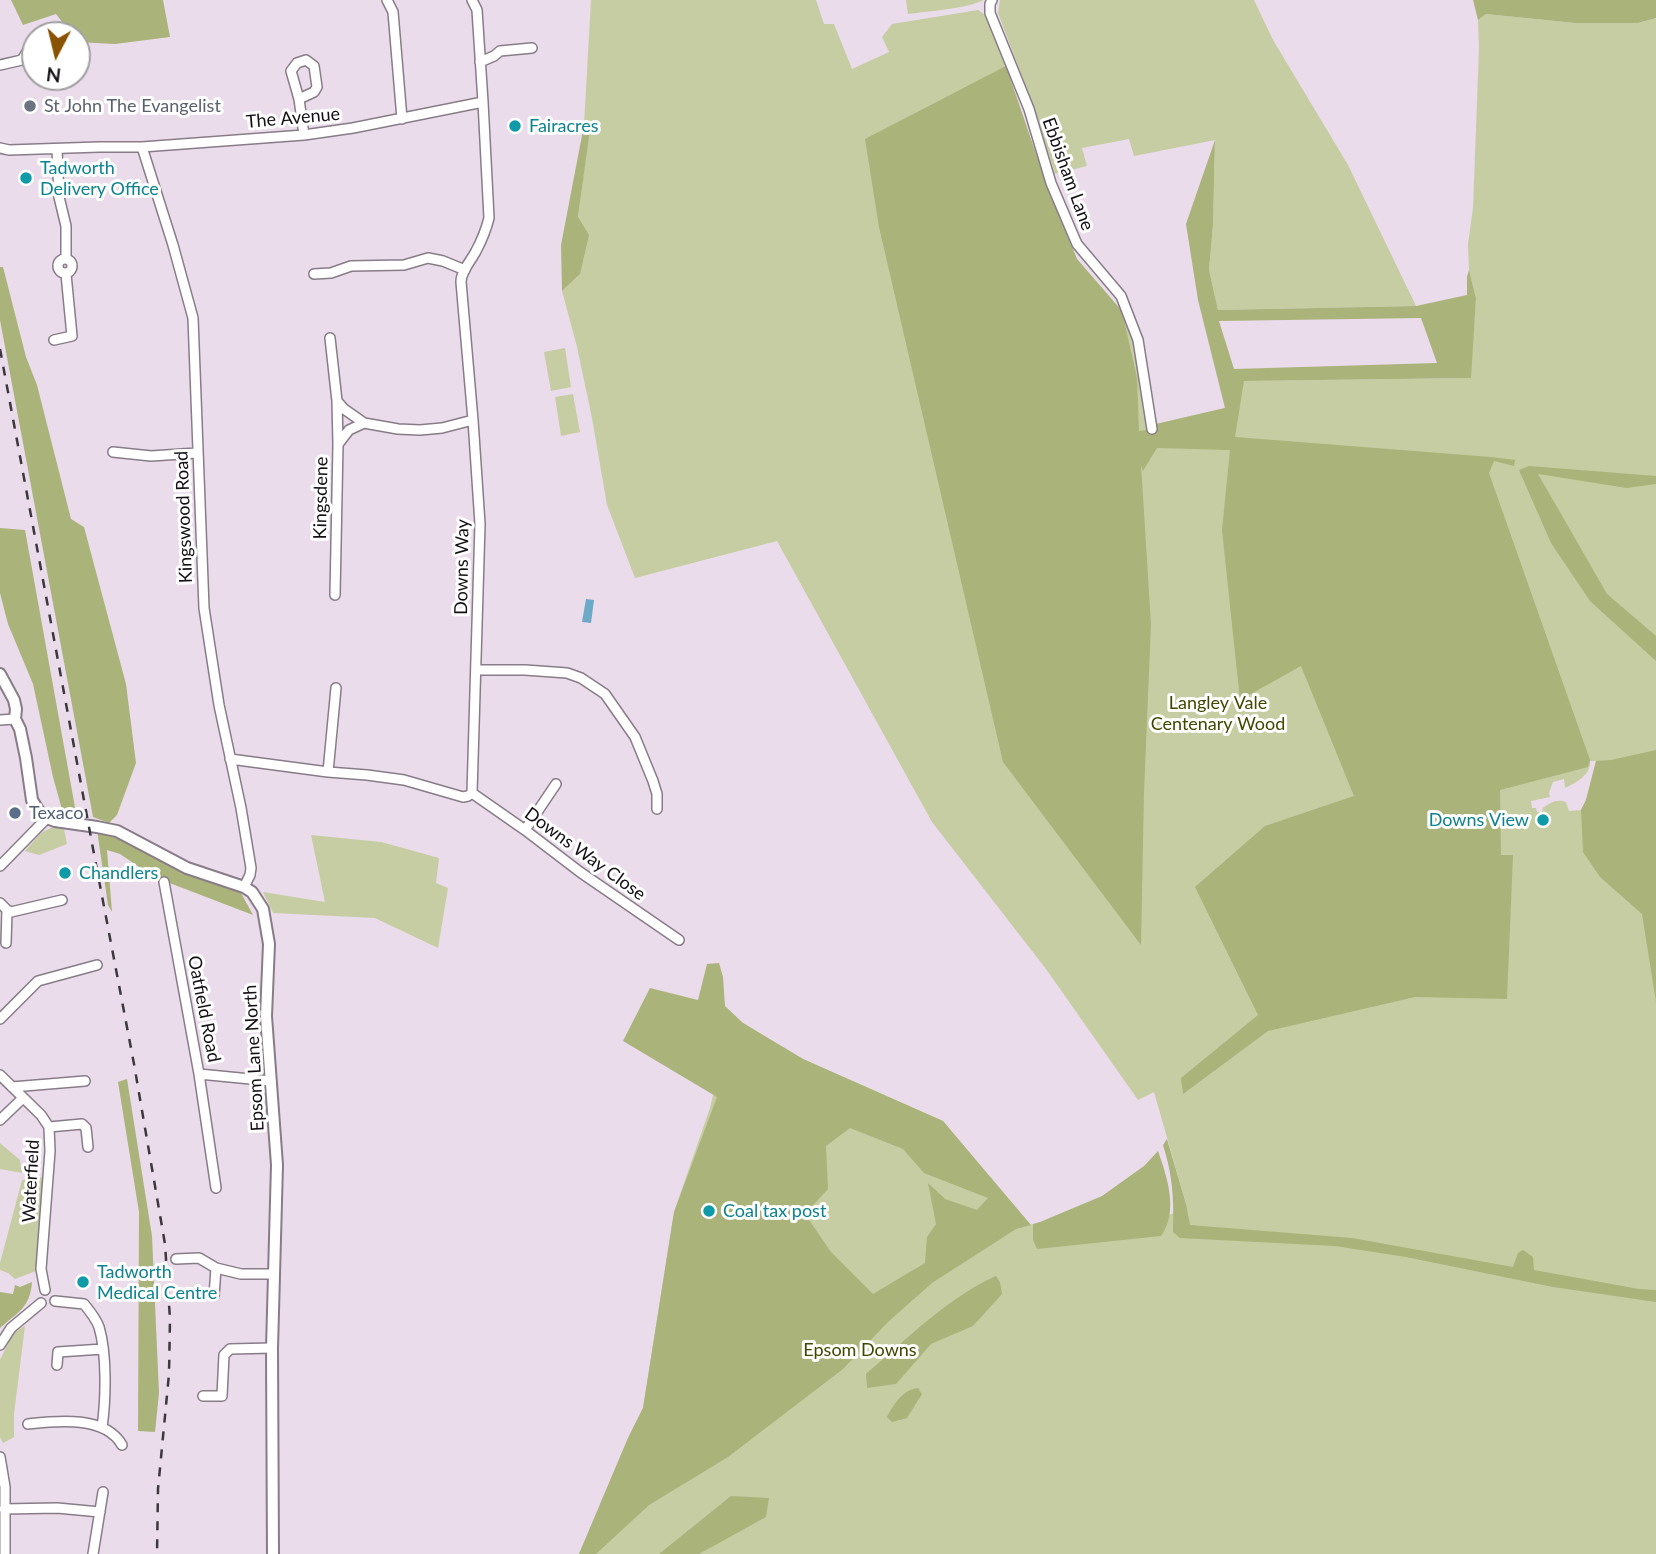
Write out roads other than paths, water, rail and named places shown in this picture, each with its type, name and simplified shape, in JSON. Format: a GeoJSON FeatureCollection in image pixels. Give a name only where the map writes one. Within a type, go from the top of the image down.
{"type":"FeatureCollection","features":[{"type":"Feature","properties":{"kind":"main road"},"geometry":{"type":"LineString","coordinates":[[0,674],[14,700],[15,719],[20,729],[32,800],[40,813],[55,821],[117,831],[187,868],[244,887]]}},
{"type":"Feature","properties":{"kind":"main road","name":"Epsom Lane North"},"geometry":{"type":"LineString","coordinates":[[244,887],[252,892],[263,909],[269,944],[266,1016],[276,1165],[272,1348],[272,1554]]}},
{"type":"Feature","properties":{"kind":"street"},"geometry":{"type":"LineString","coordinates":[[387,0],[393,12],[402,120]]}},
{"type":"Feature","properties":{"kind":"street"},"geometry":{"type":"LineString","coordinates":[[472,0],[477,10],[483,102]]}},
{"type":"Feature","properties":{"kind":"street","name":"Ebbisham Lane"},"geometry":{"type":"LineString","coordinates":[[992,0],[990,13],[1029,109],[1051,183],[1077,244],[1121,296],[1138,340],[1152,429]]}},
{"type":"Feature","properties":{"kind":"street"},"geometry":{"type":"LineString","coordinates":[[480,62],[494,57],[500,51],[532,48]]}},
{"type":"Feature","properties":{"kind":"street"},"geometry":{"type":"LineString","coordinates":[[0,65],[21,60]]}},
{"type":"Feature","properties":{"kind":"street"},"geometry":{"type":"LineString","coordinates":[[299,99],[304,135]]}},
{"type":"Feature","properties":{"kind":"street","name":"The Avenue"},"geometry":{"type":"LineString","coordinates":[[0,148],[142,147],[304,135],[402,120],[483,102]]}},
{"type":"Feature","properties":{"kind":"street","name":"Downs Way"},"geometry":{"type":"LineString","coordinates":[[472,793],[480,524],[461,276],[477,249],[489,218],[483,102]]}},
{"type":"Feature","properties":{"kind":"street","name":"Kingswood Road"},"geometry":{"type":"LineString","coordinates":[[142,147],[193,318],[204,608],[251,868],[244,887]]}},
{"type":"Feature","properties":{"kind":"street"},"geometry":{"type":"LineString","coordinates":[[54,340],[72,337],[66,274],[72,266],[66,259],[66,226],[59,197],[57,149]]}},
{"type":"Feature","properties":{"kind":"street"},"geometry":{"type":"LineString","coordinates":[[314,274],[351,266],[404,265],[428,258],[465,270]]}},
{"type":"Feature","properties":{"kind":"street","name":"Kingsdene"},"geometry":{"type":"LineString","coordinates":[[330,338],[337,401],[338,444],[335,595]]}},
{"type":"Feature","properties":{"kind":"street"},"geometry":{"type":"LineString","coordinates":[[337,401],[364,424],[398,429],[442,428],[473,420]]}},
{"type":"Feature","properties":{"kind":"street"},"geometry":{"type":"LineString","coordinates":[[338,444],[349,430],[364,424]]}},
{"type":"Feature","properties":{"kind":"street"},"geometry":{"type":"LineString","coordinates":[[112,452],[151,456],[197,453]]}},
{"type":"Feature","properties":{"kind":"street"},"geometry":{"type":"LineString","coordinates":[[476,670],[567,673],[581,678],[605,694],[635,737],[657,794],[657,809]]}},
{"type":"Feature","properties":{"kind":"street"},"geometry":{"type":"LineString","coordinates":[[328,772],[336,688]]}},
{"type":"Feature","properties":{"kind":"street"},"geometry":{"type":"LineString","coordinates":[[0,720],[15,719]]}},
{"type":"Feature","properties":{"kind":"street"},"geometry":{"type":"LineString","coordinates":[[230,759],[404,780],[463,797],[472,793]]}},
{"type":"Feature","properties":{"kind":"street"},"geometry":{"type":"LineString","coordinates":[[525,830],[556,784]]}},
{"type":"Feature","properties":{"kind":"street","name":"Downs Way Close"},"geometry":{"type":"LineString","coordinates":[[472,793],[679,940]]}},
{"type":"Feature","properties":{"kind":"street"},"geometry":{"type":"LineString","coordinates":[[0,866],[47,818]]}},
{"type":"Feature","properties":{"kind":"street","name":"Oatfield Road"},"geometry":{"type":"LineString","coordinates":[[164,882],[199,1073],[271,1081]]}},
{"type":"Feature","properties":{"kind":"street"},"geometry":{"type":"LineString","coordinates":[[3,906],[11,912],[62,900]]}},
{"type":"Feature","properties":{"kind":"street"},"geometry":{"type":"LineString","coordinates":[[3,906],[6,938]]}},
{"type":"Feature","properties":{"kind":"street"},"geometry":{"type":"LineString","coordinates":[[0,1020],[38,981],[97,965]]}},
{"type":"Feature","properties":{"kind":"street"},"geometry":{"type":"LineString","coordinates":[[199,1073],[216,1188]]}},
{"type":"Feature","properties":{"kind":"street","name":"Waterfield"},"geometry":{"type":"LineString","coordinates":[[0,1075],[41,1115],[49,1127],[50,1151],[41,1269],[46,1290]]}},
{"type":"Feature","properties":{"kind":"street"},"geometry":{"type":"LineString","coordinates":[[12,1087],[85,1081]]}},
{"type":"Feature","properties":{"kind":"street"},"geometry":{"type":"LineString","coordinates":[[0,1120],[23,1098]]}},
{"type":"Feature","properties":{"kind":"street"},"geometry":{"type":"LineString","coordinates":[[49,1127],[82,1124],[86,1128],[88,1147]]}},
{"type":"Feature","properties":{"kind":"street"},"geometry":{"type":"LineString","coordinates":[[176,1259],[200,1258],[216,1268],[273,1275]]}},
{"type":"Feature","properties":{"kind":"street"},"geometry":{"type":"LineString","coordinates":[[214,1296],[216,1268]]}},
{"type":"Feature","properties":{"kind":"street"},"geometry":{"type":"LineString","coordinates":[[41,1303],[40,1296],[46,1290],[52,1292],[55,1301]]}},
{"type":"Feature","properties":{"kind":"street"},"geometry":{"type":"LineString","coordinates":[[41,1303],[49,1306],[55,1301],[84,1304],[98,1324],[103,1349],[105,1407],[102,1427]]}},
{"type":"Feature","properties":{"kind":"street"},"geometry":{"type":"LineString","coordinates":[[0,1345],[11,1328],[41,1303]]}},
{"type":"Feature","properties":{"kind":"street"},"geometry":{"type":"LineString","coordinates":[[203,1396],[222,1396],[224,1355],[230,1349],[272,1348]]}},
{"type":"Feature","properties":{"kind":"street"},"geometry":{"type":"LineString","coordinates":[[57,1365],[58,1352],[103,1349]]}},
{"type":"Feature","properties":{"kind":"street"},"geometry":{"type":"LineString","coordinates":[[28,1424],[64,1421],[102,1427],[122,1444]]}},
{"type":"Feature","properties":{"kind":"street"},"geometry":{"type":"LineString","coordinates":[[0,1457],[5,1487],[5,1554]]}},
{"type":"Feature","properties":{"kind":"street"},"geometry":{"type":"LineString","coordinates":[[93,1554],[103,1492]]}},
{"type":"Feature","properties":{"kind":"street"},"geometry":{"type":"LineString","coordinates":[[4,1509],[57,1508],[100,1512]]}},
{"type":"Feature","properties":{"kind":"water"},"geometry":{"type":"Polygon","coordinates":[[[586,599],[594,600],[591,623],[582,622],[586,599]]]}},
{"type":"Feature","properties":{"kind":"railway"},"geometry":{"type":"LineString","coordinates":[[0,349],[134,1064],[165,1244],[170,1319],[169,1374],[158,1489],[157,1554]]}},
{"type":"Feature","properties":{"kind":"place","name":"St John The Evangelist"},"geometry":{"type":"Point","coordinates":[30,106]}},
{"type":"Feature","properties":{"kind":"place","name":"Fairacres"},"geometry":{"type":"Point","coordinates":[515,126]}},
{"type":"Feature","properties":{"kind":"place","name":"Tadworth Delivery Office"},"geometry":{"type":"Point","coordinates":[26,178]}},
{"type":"Feature","properties":{"kind":"place","name":"Texaco"},"geometry":{"type":"Point","coordinates":[15,813]}},
{"type":"Feature","properties":{"kind":"place","name":"Downs View"},"geometry":{"type":"Point","coordinates":[1543,820]}},
{"type":"Feature","properties":{"kind":"place","name":"Chandlers"},"geometry":{"type":"Point","coordinates":[65,873]}},
{"type":"Feature","properties":{"kind":"place","name":"Coal tax post"},"geometry":{"type":"Point","coordinates":[709,1211]}},
{"type":"Feature","properties":{"kind":"place","name":"Tadworth Medical Centre"},"geometry":{"type":"Point","coordinates":[83,1282]}},
{"type":"Feature","properties":{"kind":"park label","name":"Langley Vale Centenary Wood"},"geometry":{"type":"Point","coordinates":[1218,713]}},
{"type":"Feature","properties":{"kind":"park label","name":"Epsom Downs"},"geometry":{"type":"Point","coordinates":[860,1350]}}]}
